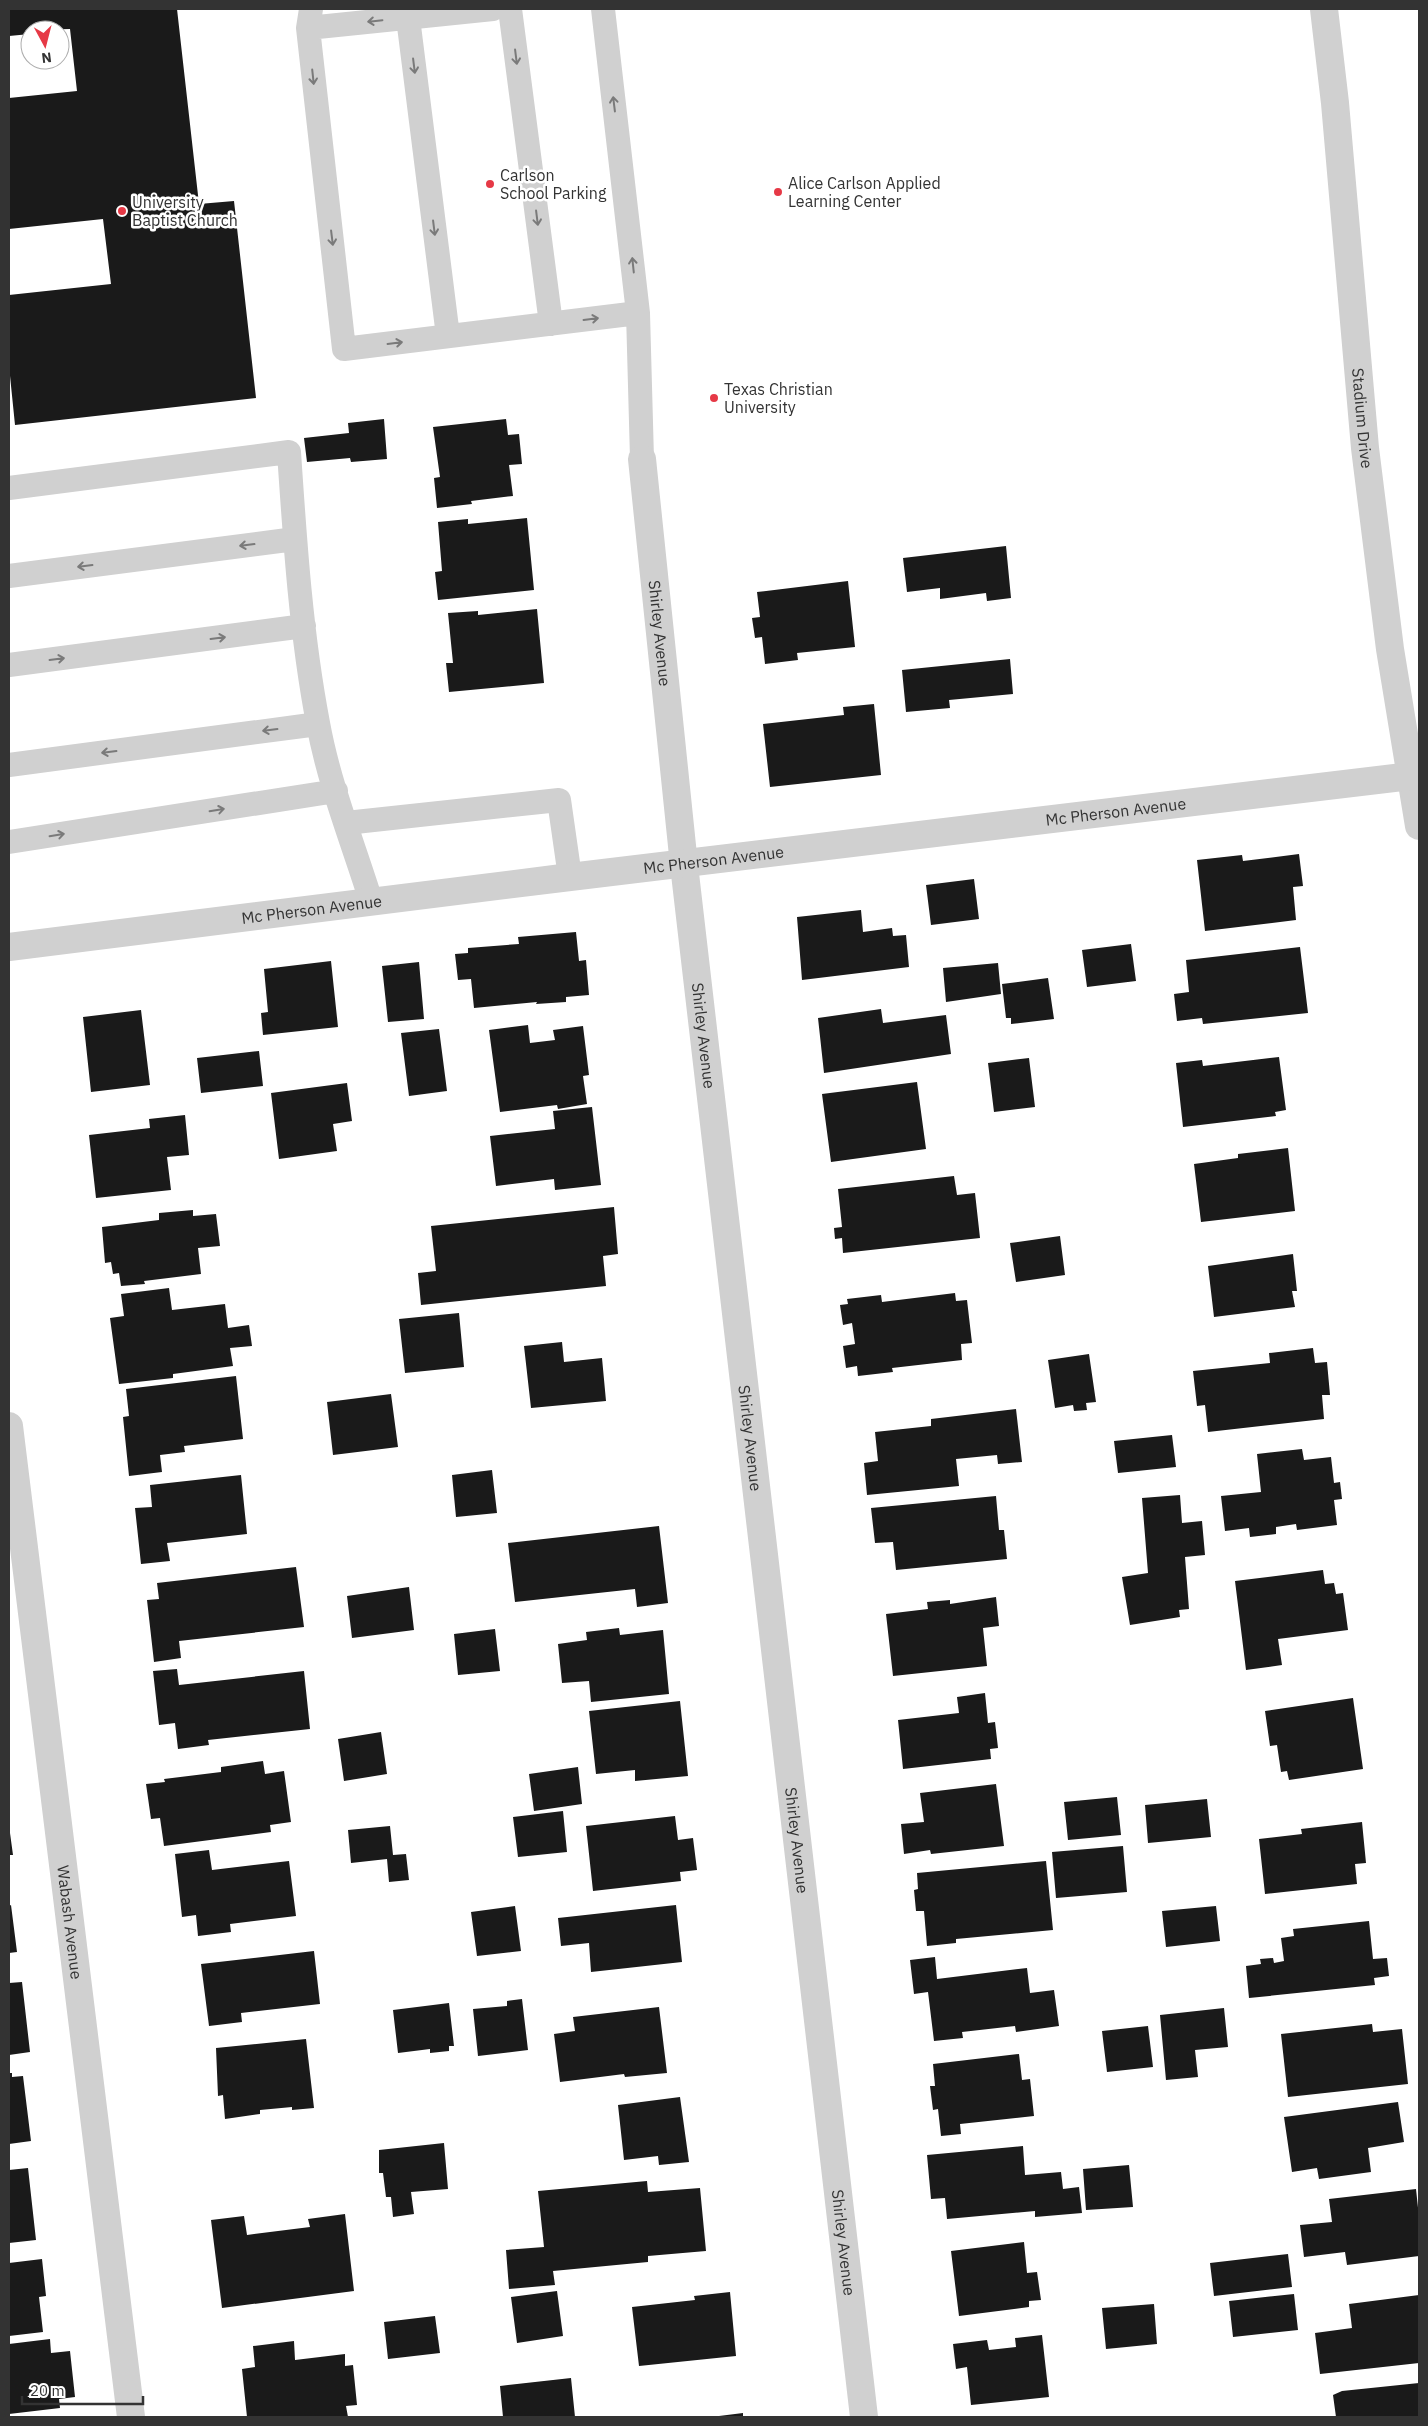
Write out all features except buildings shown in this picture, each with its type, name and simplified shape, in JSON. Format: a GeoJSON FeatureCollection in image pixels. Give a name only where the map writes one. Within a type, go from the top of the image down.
{"type":"FeatureCollection","features":[{"type":"Feature","properties":{"kind":"street","name":"Stadium Drive"},"geometry":{"type":"LineString","coordinates":[[1324,9],[1335,103],[1365,448],[1390,650],[1416,776],[1419,826]]}},
{"type":"Feature","properties":{"kind":"street","name":"Shirley Avenue"},"geometry":{"type":"LineString","coordinates":[[642,459],[684,865],[864,2417]]}},
{"type":"Feature","properties":{"kind":"street","name":"Mc Pherson Avenue"},"geometry":{"type":"LineString","coordinates":[[9,947],[372,901],[1416,776]]}},
{"type":"Feature","properties":{"kind":"street","name":"Wabash Avenue"},"geometry":{"type":"LineString","coordinates":[[9,1426],[131,2417]]}},
{"type":"Feature","properties":{"kind":"lane"},"geometry":{"type":"LineString","coordinates":[[493,9],[408,18],[309,18],[344,349],[638,314]]}},
{"type":"Feature","properties":{"kind":"lane"},"geometry":{"type":"LineString","coordinates":[[510,9],[551,324]]}},
{"type":"Feature","properties":{"kind":"lane"},"geometry":{"type":"LineString","coordinates":[[603,9],[638,314],[642,459]]}},
{"type":"Feature","properties":{"kind":"lane"},"geometry":{"type":"LineString","coordinates":[[408,18],[448,336]]}},
{"type":"Feature","properties":{"kind":"lane"},"geometry":{"type":"LineString","coordinates":[[9,488],[289,452],[304,626],[318,724],[336,791],[372,901]]}},
{"type":"Feature","properties":{"kind":"lane"},"geometry":{"type":"LineString","coordinates":[[9,576],[295,539]]}},
{"type":"Feature","properties":{"kind":"lane"},"geometry":{"type":"LineString","coordinates":[[9,665],[304,626]]}},
{"type":"Feature","properties":{"kind":"lane"},"geometry":{"type":"LineString","coordinates":[[9,765],[318,724]]}},
{"type":"Feature","properties":{"kind":"lane"},"geometry":{"type":"LineString","coordinates":[[9,842],[336,791]]}},
{"type":"Feature","properties":{"kind":"lane"},"geometry":{"type":"LineString","coordinates":[[346,823],[559,800],[570,877]]}},
{"type":"Feature","properties":{"kind":"place","name":"Carlson School Parking"},"geometry":{"type":"Point","coordinates":[490,184]}},
{"type":"Feature","properties":{"kind":"place","name":"Alice Carlson Applied Learning Center"},"geometry":{"type":"Point","coordinates":[778,192]}},
{"type":"Feature","properties":{"kind":"place","name":"University Baptist Church"},"geometry":{"type":"Point","coordinates":[122,211]}},
{"type":"Feature","properties":{"kind":"place","name":"Texas Christian University"},"geometry":{"type":"Point","coordinates":[714,398]}}]}
